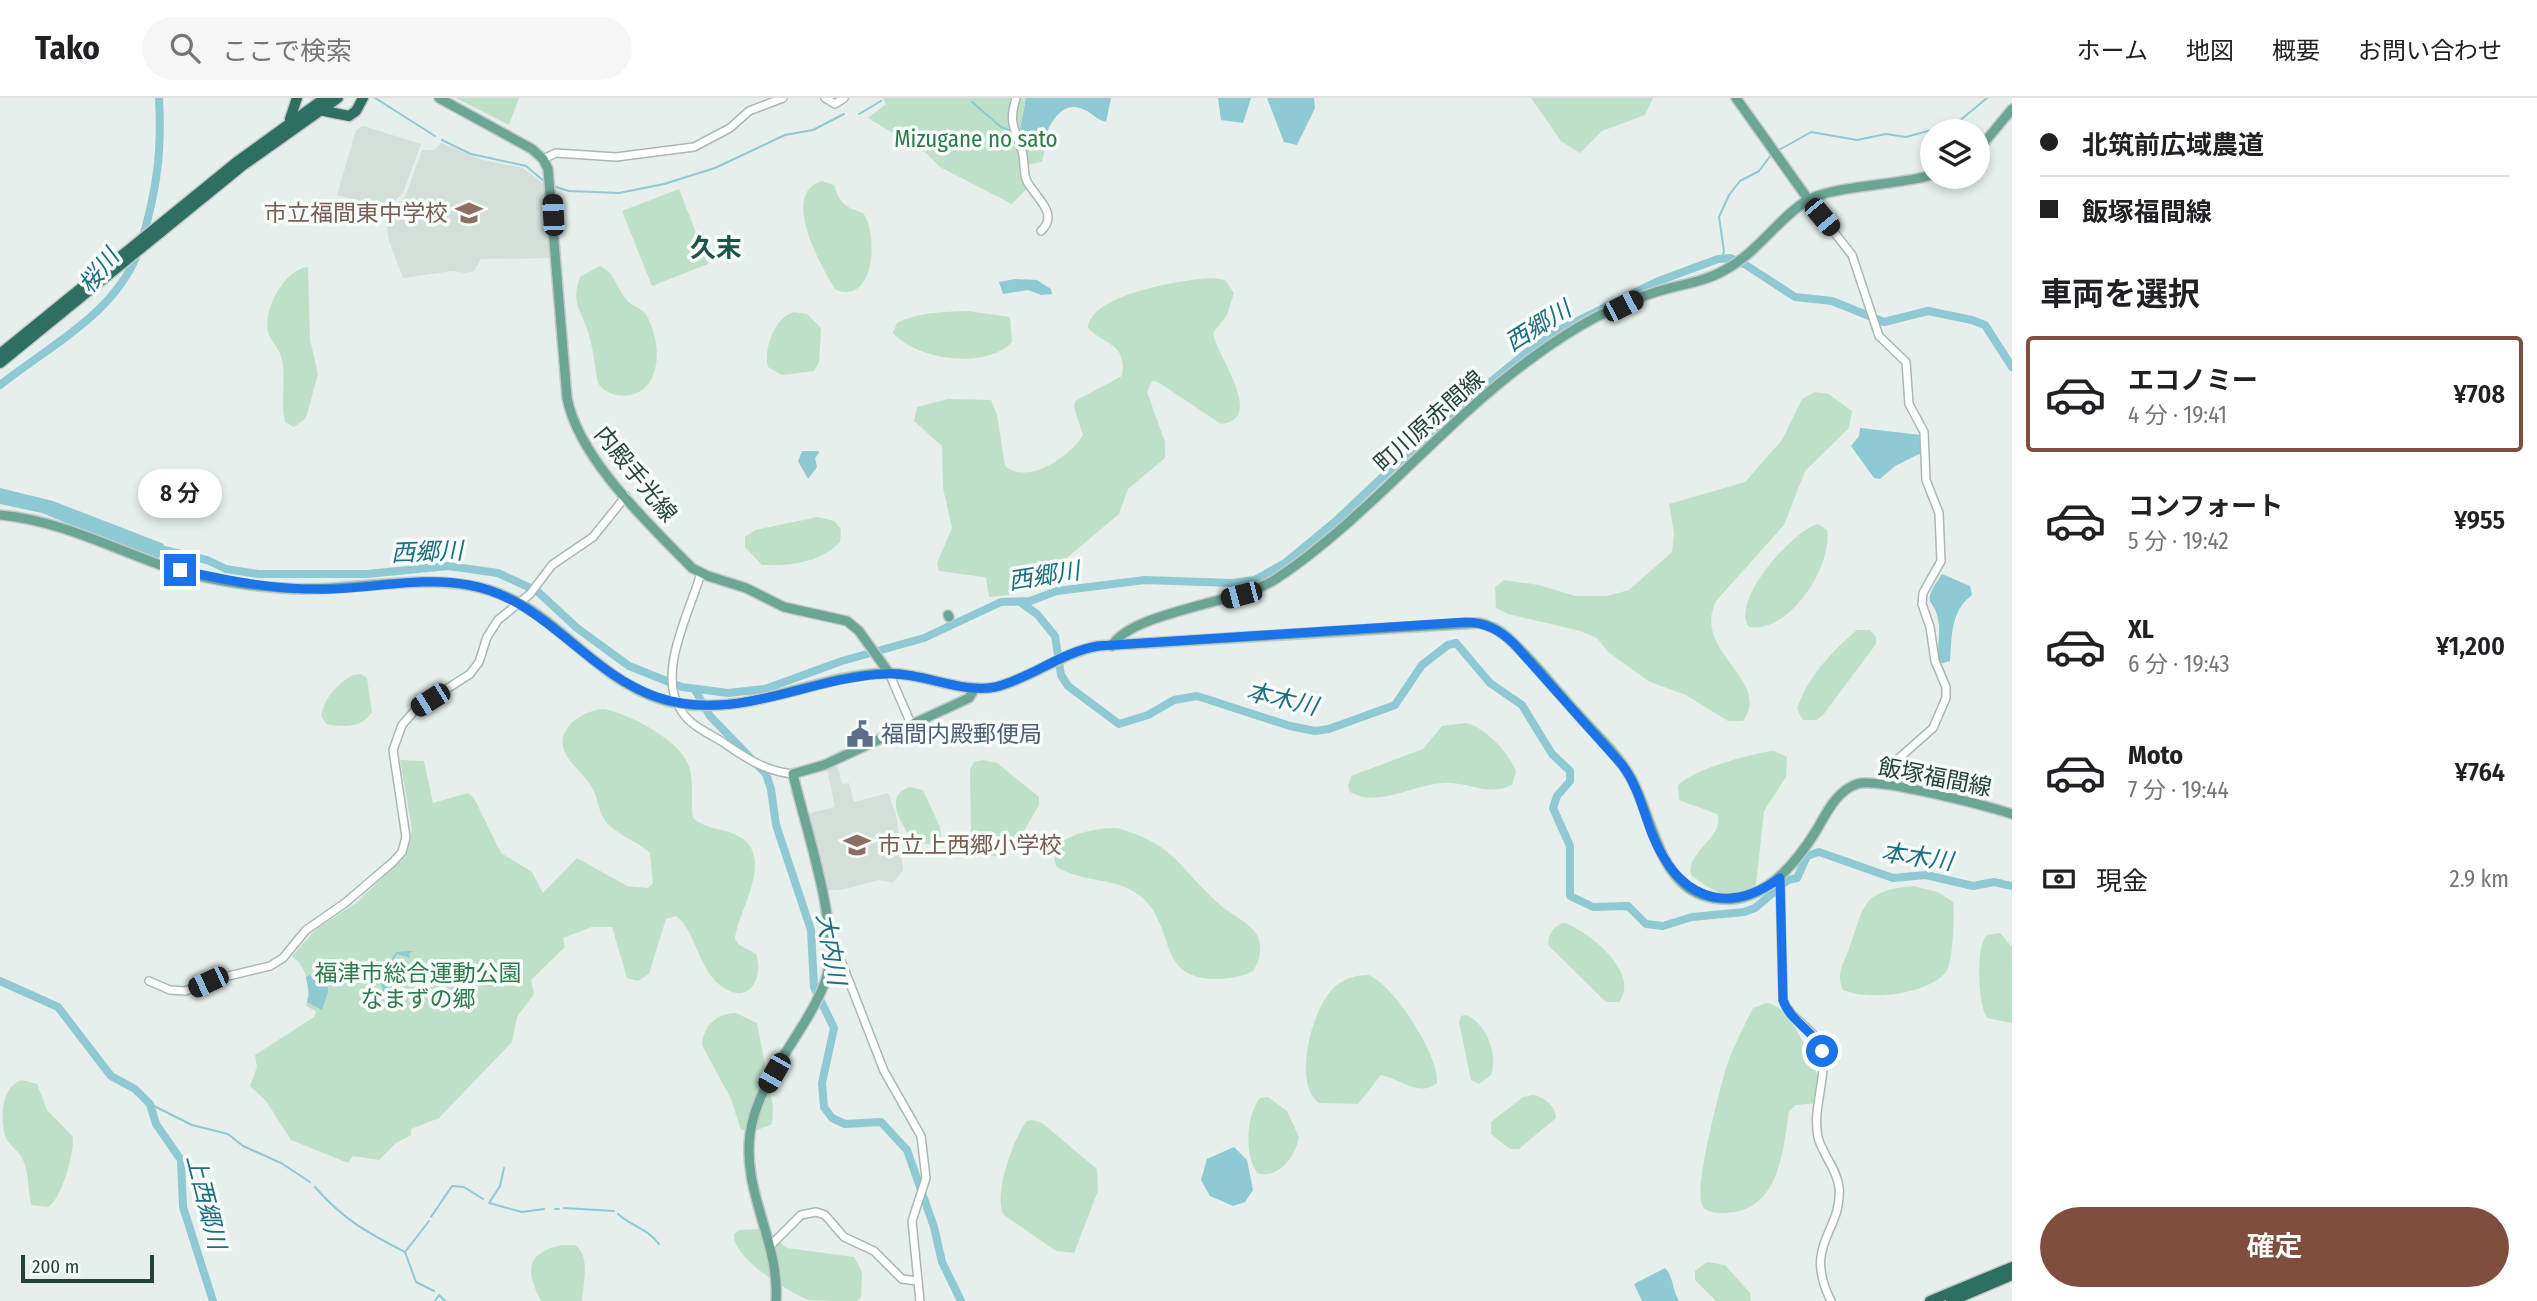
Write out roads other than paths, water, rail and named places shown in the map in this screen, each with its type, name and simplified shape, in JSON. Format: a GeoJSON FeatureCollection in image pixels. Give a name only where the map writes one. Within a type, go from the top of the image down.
{"type":"FeatureCollection","features":[{"type":"Feature","properties":{"kind":"highway"},"geometry":{"type":"LineString","coordinates":[[297,98],[303,107],[348,116],[356,111],[361,100]]}},
{"type":"Feature","properties":{"kind":"highway"},"geometry":{"type":"LineString","coordinates":[[3,356],[285,125],[292,117],[297,98]]}},
{"type":"Feature","properties":{"kind":"highway"},"geometry":{"type":"LineString","coordinates":[[163,225],[325,98]]}},
{"type":"Feature","properties":{"kind":"highway"},"geometry":{"type":"LineString","coordinates":[[285,125],[339,98],[339,107],[344,112],[352,110],[361,100]]}},
{"type":"Feature","properties":{"kind":"highway"},"geometry":{"type":"LineString","coordinates":[[1930,1301],[2012,1267]]}},
{"type":"Feature","properties":{"kind":"highway"},"geometry":{"type":"LineString","coordinates":[[1951,1301],[2012,1275]]}},
{"type":"Feature","properties":{"kind":"main road"},"geometry":{"type":"LineString","coordinates":[[439,98],[522,143],[543,159]]}},
{"type":"Feature","properties":{"kind":"main road"},"geometry":{"type":"LineString","coordinates":[[1736,98],[1808,200],[1920,177]]}},
{"type":"Feature","properties":{"kind":"main road"},"geometry":{"type":"LineString","coordinates":[[1990,136],[2012,109]]}},
{"type":"Feature","properties":{"kind":"main road","name":"内殿手光線"},"geometry":{"type":"LineString","coordinates":[[543,159],[551,178],[570,409],[590,454],[668,543],[701,573],[746,588],[784,607],[839,617],[853,625],[889,673]]}},
{"type":"Feature","properties":{"kind":"main road","name":"町川原赤間線"},"geometry":{"type":"LineString","coordinates":[[1112,646],[1120,634],[1132,629],[1241,595],[1275,579],[1348,521],[1447,427],[1532,357],[1572,332],[1643,296],[1709,278],[1732,266],[1746,257],[1808,200]]}},
{"type":"Feature","properties":{"kind":"main road","name":"飯塚福間線"},"geometry":{"type":"LineString","coordinates":[[0,515],[41,520],[158,564],[260,586],[328,590],[438,582],[478,587],[521,603],[602,670],[641,691],[677,703],[711,706],[754,703],[836,681],[889,673],[928,677],[975,688],[1008,683],[1059,658],[1090,648],[1465,622],[1485,625],[1506,635],[1622,765],[1634,783],[1659,849],[1683,882],[1704,896],[1728,899],[1751,896],[1780,881],[1844,792],[1862,783],[1880,783],[2012,814]]}},
{"type":"Feature","properties":{"kind":"main road"},"geometry":{"type":"LineString","coordinates":[[776,1301],[777,1280],[751,1175],[749,1144],[752,1121],[766,1086],[819,996],[831,956],[827,913],[793,774],[813,770],[912,726],[969,698],[975,688]]}},
{"type":"Feature","properties":{"kind":"street"},"geometry":{"type":"LineString","coordinates":[[543,159],[556,153],[616,157],[694,147],[730,128],[749,111],[783,98]]}},
{"type":"Feature","properties":{"kind":"street"},"geometry":{"type":"LineString","coordinates":[[825,98],[835,104],[844,98]]}},
{"type":"Feature","properties":{"kind":"street"},"geometry":{"type":"LineString","coordinates":[[1016,98],[1012,128],[1022,152],[1028,183],[1047,209],[1048,222],[1041,231]]}},
{"type":"Feature","properties":{"kind":"street"},"geometry":{"type":"LineString","coordinates":[[1808,200],[1852,255],[1879,336],[1906,362],[1911,409],[1924,432],[1926,480],[1938,507],[1942,554],[1939,567],[1923,593],[1922,604],[1947,692],[1945,704],[1933,728],[1897,759],[1880,783]]}},
{"type":"Feature","properties":{"kind":"street"},"geometry":{"type":"LineString","coordinates":[[149,981],[170,990],[185,991],[220,978],[270,966],[283,958],[312,924],[345,903],[393,862],[402,852],[406,837],[394,759],[396,735],[408,716],[470,674],[479,662],[491,629],[530,594],[552,565],[593,537],[626,496]]}},
{"type":"Feature","properties":{"kind":"street"},"geometry":{"type":"LineString","coordinates":[[701,573],[674,651],[677,703],[690,720],[757,765],[793,774]]}},
{"type":"Feature","properties":{"kind":"street"},"geometry":{"type":"LineString","coordinates":[[889,673],[912,726]]}},
{"type":"Feature","properties":{"kind":"street"},"geometry":{"type":"LineString","coordinates":[[1780,881],[1783,1000],[1791,1016],[1814,1036],[1822,1051],[1818,1138],[1839,1191],[1820,1251],[1821,1278],[1831,1301]]}},
{"type":"Feature","properties":{"kind":"street"},"geometry":{"type":"LineString","coordinates":[[831,956],[842,963],[884,1071],[918,1129],[925,1157],[925,1185],[912,1221],[920,1301]]}},
{"type":"Feature","properties":{"kind":"street"},"geometry":{"type":"LineString","coordinates":[[770,1246],[801,1215],[816,1212],[830,1219],[844,1237],[874,1251],[902,1279],[917,1281]]}},
{"type":"Feature","properties":{"kind":"water"},"geometry":{"type":"Polygon","coordinates":[[[1026,98],[1111,98],[1106,122],[1087,111],[1071,107],[1055,118],[1044,139],[1020,129],[1026,98]]]}},
{"type":"Feature","properties":{"kind":"water"},"geometry":{"type":"Polygon","coordinates":[[[1218,98],[1251,98],[1243,123],[1221,120],[1218,98]]]}},
{"type":"Feature","properties":{"kind":"water"},"geometry":{"type":"Polygon","coordinates":[[[1267,98],[1314,98],[1315,108],[1297,145],[1284,142],[1267,98]]]}},
{"type":"Feature","properties":{"kind":"water"},"geometry":{"type":"Polygon","coordinates":[[[1015,279],[1037,280],[1051,289],[1052,294],[1041,295],[1028,290],[1003,294],[999,282],[1015,279]]]}},
{"type":"Feature","properties":{"kind":"water"},"geometry":{"type":"Polygon","coordinates":[[[1860,428],[1921,435],[1921,453],[1895,466],[1880,479],[1874,478],[1851,446],[1859,436],[1860,428]]]}},
{"type":"Feature","properties":{"kind":"water"},"geometry":{"type":"Polygon","coordinates":[[[802,451],[819,453],[815,458],[817,467],[808,479],[798,461],[802,451]]]}},
{"type":"Feature","properties":{"kind":"water"},"geometry":{"type":"Polygon","coordinates":[[[0,488],[53,501],[164,544],[158,561],[42,513],[0,504],[0,488]]]}},
{"type":"Feature","properties":{"kind":"water"},"geometry":{"type":"Polygon","coordinates":[[[1942,574],[1970,586],[1972,595],[1965,601],[1956,617],[1950,661],[1940,664],[1939,625],[1930,598],[1942,574]]]}},
{"type":"Feature","properties":{"kind":"water"},"geometry":{"type":"Polygon","coordinates":[[[413,951],[409,954],[410,958],[397,954],[393,963],[382,969],[389,984],[397,982],[385,999],[377,967],[389,963],[396,952],[413,951]]]}},
{"type":"Feature","properties":{"kind":"water"},"geometry":{"type":"Polygon","coordinates":[[[326,966],[328,992],[322,1010],[307,1002],[309,994],[306,977],[326,966]]]}},
{"type":"Feature","properties":{"kind":"water"},"geometry":{"type":"Polygon","coordinates":[[[1234,1147],[1247,1160],[1253,1190],[1245,1202],[1233,1206],[1210,1196],[1201,1180],[1207,1159],[1234,1147]]]}},
{"type":"Feature","properties":{"kind":"water"},"geometry":{"type":"Polygon","coordinates":[[[1665,1268],[1679,1301],[1642,1301],[1634,1284],[1665,1268]]]}},
{"type":"Feature","properties":{"kind":"waterway","name":"桜川"},"geometry":{"type":"LineString","coordinates":[[142,240],[157,170],[159,98]]}},
{"type":"Feature","properties":{"kind":"waterway"},"geometry":{"type":"LineString","coordinates":[[375,98],[435,136]]}},
{"type":"Feature","properties":{"kind":"waterway"},"geometry":{"type":"LineString","coordinates":[[1779,150],[1811,132],[1857,140],[1886,134],[1906,137],[1957,123],[1987,98]]}},
{"type":"Feature","properties":{"kind":"waterway"},"geometry":{"type":"LineString","coordinates":[[859,114],[881,101]]}},
{"type":"Feature","properties":{"kind":"waterway"},"geometry":{"type":"LineString","coordinates":[[972,102],[1001,127],[1011,131]]}},
{"type":"Feature","properties":{"kind":"waterway"},"geometry":{"type":"LineString","coordinates":[[553,186],[569,191],[619,193],[664,184],[715,168],[785,135],[813,130],[844,114]]}},
{"type":"Feature","properties":{"kind":"waterway"},"geometry":{"type":"LineString","coordinates":[[1019,134],[1028,137],[1032,133]]}},
{"type":"Feature","properties":{"kind":"waterway"},"geometry":{"type":"LineString","coordinates":[[442,140],[471,154],[526,166],[545,182]]}},
{"type":"Feature","properties":{"kind":"waterway"},"geometry":{"type":"LineString","coordinates":[[1722,259],[1724,251],[1719,217],[1729,195],[1740,181],[1759,171],[1771,155]]}},
{"type":"Feature","properties":{"kind":"waterway","name":"桜川"},"geometry":{"type":"LineString","coordinates":[[0,385],[97,311],[114,293],[138,252]]}},
{"type":"Feature","properties":{"kind":"waterway","name":"西郷川"},"geometry":{"type":"LineString","coordinates":[[151,547],[207,560],[226,569],[258,574],[367,574],[448,566],[498,573],[537,591],[577,628],[629,666],[682,687],[728,693],[765,689],[842,661],[924,638],[1001,602],[1030,601],[1057,591],[1145,580],[1232,583],[1255,580],[1285,563],[1337,520],[1431,431],[1551,334],[1656,282],[1718,259],[1730,258],[1746,265],[1795,297],[1832,301],[1884,322],[1928,311],[1972,320],[1985,325],[2012,367]]}},
{"type":"Feature","properties":{"kind":"waterway","name":"本木川"},"geometry":{"type":"LineString","coordinates":[[1020,602],[1037,614],[1055,636],[1061,675],[1068,686],[1119,724],[1148,715],[1174,700],[1197,696],[1290,726],[1315,731],[1329,729],[1395,705],[1422,665],[1448,645],[1456,643],[1490,683],[1522,705],[1552,754],[1570,771],[1570,781],[1557,796],[1553,808],[1570,846],[1570,896],[1593,907],[1628,906],[1646,924],[1663,926],[1692,917],[1744,912],[1755,908],[1788,880],[1797,878],[1807,856],[1819,852],[1893,878],[1926,875],[1973,886],[1994,882],[2012,886]]}},
{"type":"Feature","properties":{"kind":"waterway","name":"大内川"},"geometry":{"type":"LineString","coordinates":[[695,690],[710,716],[766,774],[771,789],[776,825],[811,930],[814,987],[834,1028],[822,1083],[824,1107],[832,1118],[845,1124],[881,1122],[907,1150],[934,1227],[942,1262],[961,1301]]}},
{"type":"Feature","properties":{"kind":"waterway","name":"上西郷川"},"geometry":{"type":"LineString","coordinates":[[0,981],[58,1007],[111,1076],[135,1089],[150,1104],[156,1124],[181,1160],[183,1207],[213,1301]]}},
{"type":"Feature","properties":{"kind":"waterway"},"geometry":{"type":"LineString","coordinates":[[150,1104],[192,1125],[228,1134],[243,1146],[281,1163],[310,1182]]}},
{"type":"Feature","properties":{"kind":"waterway"},"geometry":{"type":"LineString","coordinates":[[504,1168],[500,1186],[489,1203],[522,1212],[544,1209]]}},
{"type":"Feature","properties":{"kind":"waterway"},"geometry":{"type":"LineString","coordinates":[[431,1217],[452,1186],[464,1187],[483,1199]]}},
{"type":"Feature","properties":{"kind":"waterway"},"geometry":{"type":"LineString","coordinates":[[315,1187],[356,1224],[405,1252],[416,1282],[434,1291]]}},
{"type":"Feature","properties":{"kind":"waterway"},"geometry":{"type":"LineString","coordinates":[[564,1208],[614,1211]]}},
{"type":"Feature","properties":{"kind":"waterway"},"geometry":{"type":"LineString","coordinates":[[618,1214],[659,1244]]}},
{"type":"Feature","properties":{"kind":"waterway"},"geometry":{"type":"LineString","coordinates":[[405,1252],[429,1221]]}},
{"type":"Feature","properties":{"kind":"waterway"},"geometry":{"type":"LineString","coordinates":[[435,1301],[439,1295],[445,1301]]}},
{"type":"Feature","properties":{"kind":"place","name":"市立福間東中学校"},"geometry":{"type":"Point","coordinates":[469,213]}},
{"type":"Feature","properties":{"kind":"place","name":"福間内殿郵便局"},"geometry":{"type":"Point","coordinates":[860,734]}},
{"type":"Feature","properties":{"kind":"place","name":"市立上西郷小学校"},"geometry":{"type":"Point","coordinates":[857,845]}},
{"type":"Feature","properties":{"kind":"district","name":"久末"},"geometry":{"type":"Point","coordinates":[716,248]}},
{"type":"Feature","properties":{"kind":"park label","name":"Mizugane no sato"},"geometry":{"type":"Point","coordinates":[976,139]}},
{"type":"Feature","properties":{"kind":"park label","name":"福津市総合運動公園 なまずの郷"},"geometry":{"type":"Point","coordinates":[418,986]}}]}
